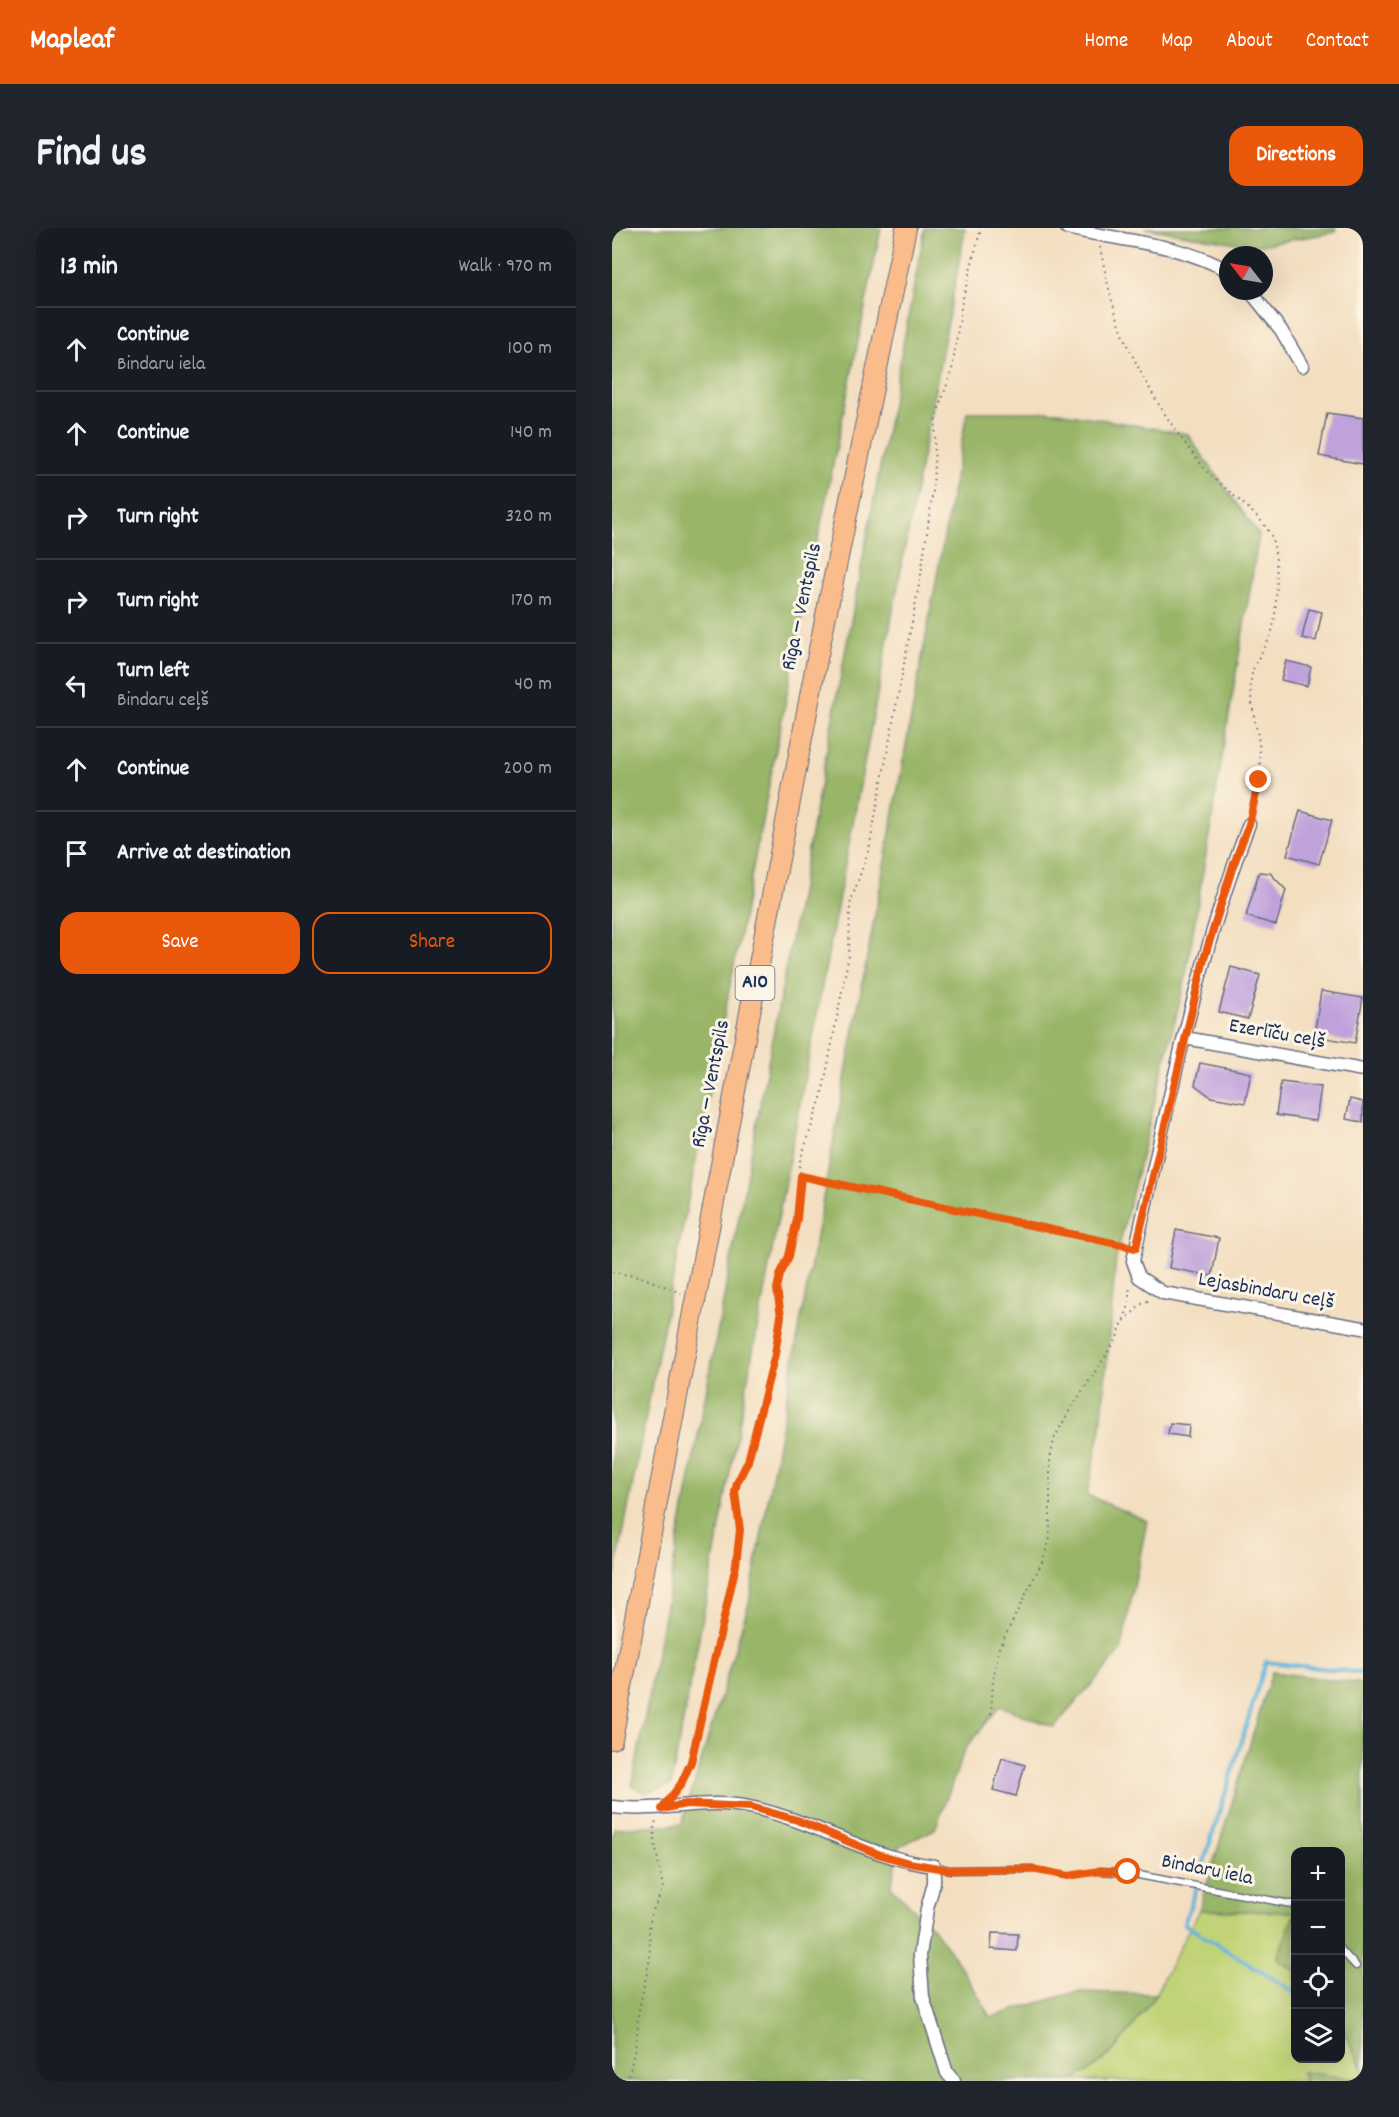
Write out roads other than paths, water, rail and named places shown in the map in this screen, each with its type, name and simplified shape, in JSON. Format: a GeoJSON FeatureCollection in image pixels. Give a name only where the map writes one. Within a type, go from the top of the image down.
{"type":"FeatureCollection","features":[{"type":"Feature","properties":{"kind":"highway","name":"Rīga — Ventspils"},"geometry":{"type":"LineString","coordinates":[[612,1739],[817,659],[906,228]]}},
{"type":"Feature","properties":{"kind":"street"},"geometry":{"type":"LineString","coordinates":[[1067,228],[1098,236],[1145,243],[1205,259],[1219,266]]}},
{"type":"Feature","properties":{"kind":"street"},"geometry":{"type":"LineString","coordinates":[[1257,300],[1281,330],[1302,366]]}},
{"type":"Feature","properties":{"kind":"street"},"geometry":{"type":"LineString","coordinates":[[1185,1038],[1204,959],[1232,869],[1249,824]]}},
{"type":"Feature","properties":{"kind":"street","name":"Ezerlīču ceļš"},"geometry":{"type":"LineString","coordinates":[[1185,1038],[1363,1070]]}},
{"type":"Feature","properties":{"kind":"street","name":"Lejasbindaru ceļš"},"geometry":{"type":"LineString","coordinates":[[1185,1038],[1133,1262],[1139,1277],[1163,1293],[1363,1328]]}},
{"type":"Feature","properties":{"kind":"street"},"geometry":{"type":"LineString","coordinates":[[612,1807],[630,1810],[662,1809],[686,1804],[751,1807],[797,1820],[878,1854],[909,1863],[934,1866],[934,1883],[927,1909],[920,1955],[923,1997],[947,2073],[954,2081]]}},
{"type":"Feature","properties":{"kind":"lane"},"geometry":{"type":"LineString","coordinates":[[934,1866],[950,1870],[1032,1869]]}},
{"type":"Feature","properties":{"kind":"lane","name":"Bindaru iela"},"geometry":{"type":"LineString","coordinates":[[1100,1871],[1128,1872],[1291,1904]]}},
{"type":"Feature","properties":{"kind":"lane"},"geometry":{"type":"LineString","coordinates":[[1345,1954],[1356,1966]]}},
{"type":"Feature","properties":{"kind":"waterway"},"geometry":{"type":"LineString","coordinates":[[1202,1868],[1266,1662],[1363,1673]]}},
{"type":"Feature","properties":{"kind":"waterway"},"geometry":{"type":"LineString","coordinates":[[1196,1888],[1184,1924],[1291,1990]]}}]}
